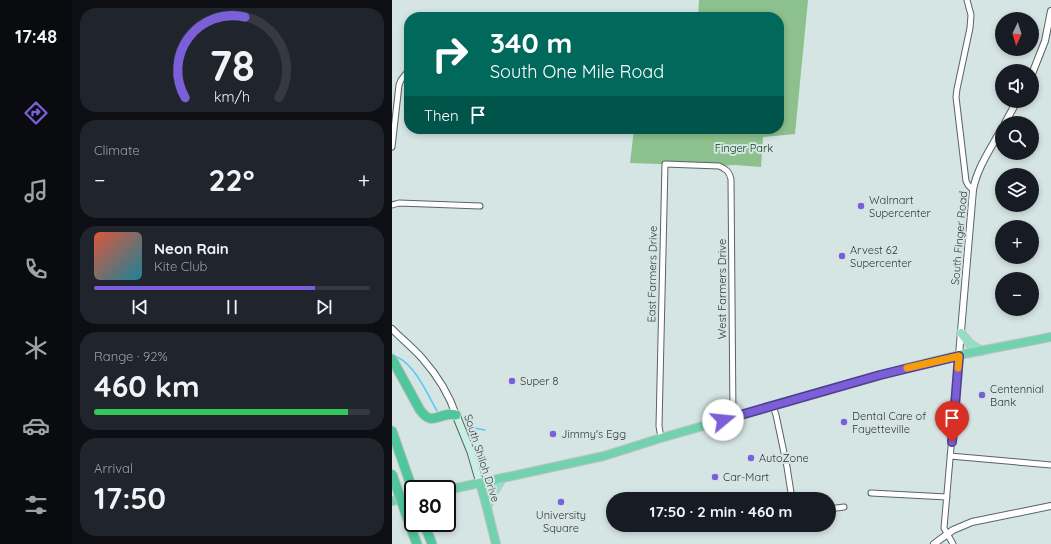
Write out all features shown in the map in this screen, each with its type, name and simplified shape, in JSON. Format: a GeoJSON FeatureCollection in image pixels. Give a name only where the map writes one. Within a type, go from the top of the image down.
{"type":"FeatureCollection","features":[{"type":"Feature","properties":{"kind":"highway"},"geometry":{"type":"LineString","coordinates":[[456,488],[604,456],[661,438],[890,372],[1051,337]]}},
{"type":"Feature","properties":{"kind":"highway"},"geometry":{"type":"LineString","coordinates":[[392,360],[420,410],[426,417],[433,419],[447,414],[456,415]]}},
{"type":"Feature","properties":{"kind":"highway"},"geometry":{"type":"LineString","coordinates":[[392,431],[409,480]]}},
{"type":"Feature","properties":{"kind":"highway"},"geometry":{"type":"LineString","coordinates":[[392,474],[417,544]]}},
{"type":"Feature","properties":{"kind":"highway","name":"South Shiloh Drive"},"geometry":{"type":"LineString","coordinates":[[480,483],[496,544]]}},
{"type":"Feature","properties":{"kind":"highway"},"geometry":{"type":"LineString","coordinates":[[392,501],[404,499]]}},
{"type":"Feature","properties":{"kind":"highway"},"geometry":{"type":"LineString","coordinates":[[427,532],[432,544]]}},
{"type":"Feature","properties":{"kind":"main road"},"geometry":{"type":"LineString","coordinates":[[961,333],[970,344],[982,351]]}},
{"type":"Feature","properties":{"kind":"main road","name":"South Shiloh Drive"},"geometry":{"type":"LineString","coordinates":[[456,415],[471,452],[480,483]]}},
{"type":"Feature","properties":{"kind":"main road"},"geometry":{"type":"LineString","coordinates":[[487,508],[502,478]]}},
{"type":"Feature","properties":{"kind":"street"},"geometry":{"type":"LineString","coordinates":[[968,0],[971,15],[970,28],[956,97],[966,181],[973,190]]}},
{"type":"Feature","properties":{"kind":"street"},"geometry":{"type":"LineString","coordinates":[[1036,64],[1045,41],[1051,11]]}},
{"type":"Feature","properties":{"kind":"street"},"geometry":{"type":"LineString","coordinates":[[392,147],[399,85],[404,76]]}},
{"type":"Feature","properties":{"kind":"street","name":"South Finger Road"},"geometry":{"type":"LineString","coordinates":[[959,356],[973,190],[979,170],[995,141]]}},
{"type":"Feature","properties":{"kind":"street","name":"East Farmers Drive"},"geometry":{"type":"LineString","coordinates":[[661,438],[659,426],[665,164],[719,166]]}},
{"type":"Feature","properties":{"kind":"street","name":"West Farmers Drive"},"geometry":{"type":"LineString","coordinates":[[719,166],[725,168],[730,173],[731,179],[733,418]]}},
{"type":"Feature","properties":{"kind":"street"},"geometry":{"type":"LineString","coordinates":[[392,204],[480,206]]}},
{"type":"Feature","properties":{"kind":"street","name":"South Shiloh Drive"},"geometry":{"type":"LineString","coordinates":[[392,329],[433,371],[445,391],[456,415]]}},
{"type":"Feature","properties":{"kind":"street"},"geometry":{"type":"LineString","coordinates":[[953,544],[944,528],[959,356]]}},
{"type":"Feature","properties":{"kind":"street"},"geometry":{"type":"LineString","coordinates":[[773,406],[787,467],[791,492]]}},
{"type":"Feature","properties":{"kind":"street"},"geometry":{"type":"LineString","coordinates":[[950,456],[1051,465]]}},
{"type":"Feature","properties":{"kind":"street"},"geometry":{"type":"LineString","coordinates":[[871,493],[947,497]]}},
{"type":"Feature","properties":{"kind":"street"},"geometry":{"type":"LineString","coordinates":[[934,544],[947,534],[977,521],[1051,506]]}},
{"type":"Feature","properties":{"kind":"street"},"geometry":{"type":"LineString","coordinates":[[836,508],[844,507]]}},
{"type":"Feature","properties":{"kind":"green space","name":"Finger Park"},"geometry":{"type":"Polygon","coordinates":[[[699,0],[808,0],[795,134],[763,137],[761,167],[735,165],[719,166],[630,163],[633,134],[784,134],[784,12],[698,12],[699,0]]]}},
{"type":"Feature","properties":{"kind":"waterway"},"geometry":{"type":"LineString","coordinates":[[397,357],[404,361],[415,373],[437,411]]}},
{"type":"Feature","properties":{"kind":"waterway"},"geometry":{"type":"LineString","coordinates":[[468,427],[485,430]]}},
{"type":"Feature","properties":{"kind":"slow traffic"},"geometry":{"type":"LineString","coordinates":[[907,368],[959,356],[958,368]]}},
{"type":"Feature","properties":{"kind":"place","name":"Walmart Supercenter"},"geometry":{"type":"Point","coordinates":[861,206]}},
{"type":"Feature","properties":{"kind":"place","name":"Arvest 62 Supercenter"},"geometry":{"type":"Point","coordinates":[842,256]}},
{"type":"Feature","properties":{"kind":"place","name":"Super 8"},"geometry":{"type":"Point","coordinates":[512,381]}},
{"type":"Feature","properties":{"kind":"place","name":"Centennial Bank"},"geometry":{"type":"Point","coordinates":[982,395]}},
{"type":"Feature","properties":{"kind":"place","name":"Dental Care of Fayetteville"},"geometry":{"type":"Point","coordinates":[844,422]}},
{"type":"Feature","properties":{"kind":"place","name":"Jimmy's Egg"},"geometry":{"type":"Point","coordinates":[553,434]}},
{"type":"Feature","properties":{"kind":"place","name":"AutoZone"},"geometry":{"type":"Point","coordinates":[751,458]}},
{"type":"Feature","properties":{"kind":"place","name":"Car-Mart"},"geometry":{"type":"Point","coordinates":[715,477]}},
{"type":"Feature","properties":{"kind":"place","name":"University Square"},"geometry":{"type":"Point","coordinates":[561,502]}},
{"type":"Feature","properties":{"kind":"route"},"geometry":{"type":"LineString","coordinates":[[723,420],[880,375],[959,356],[952,442]]}}]}
